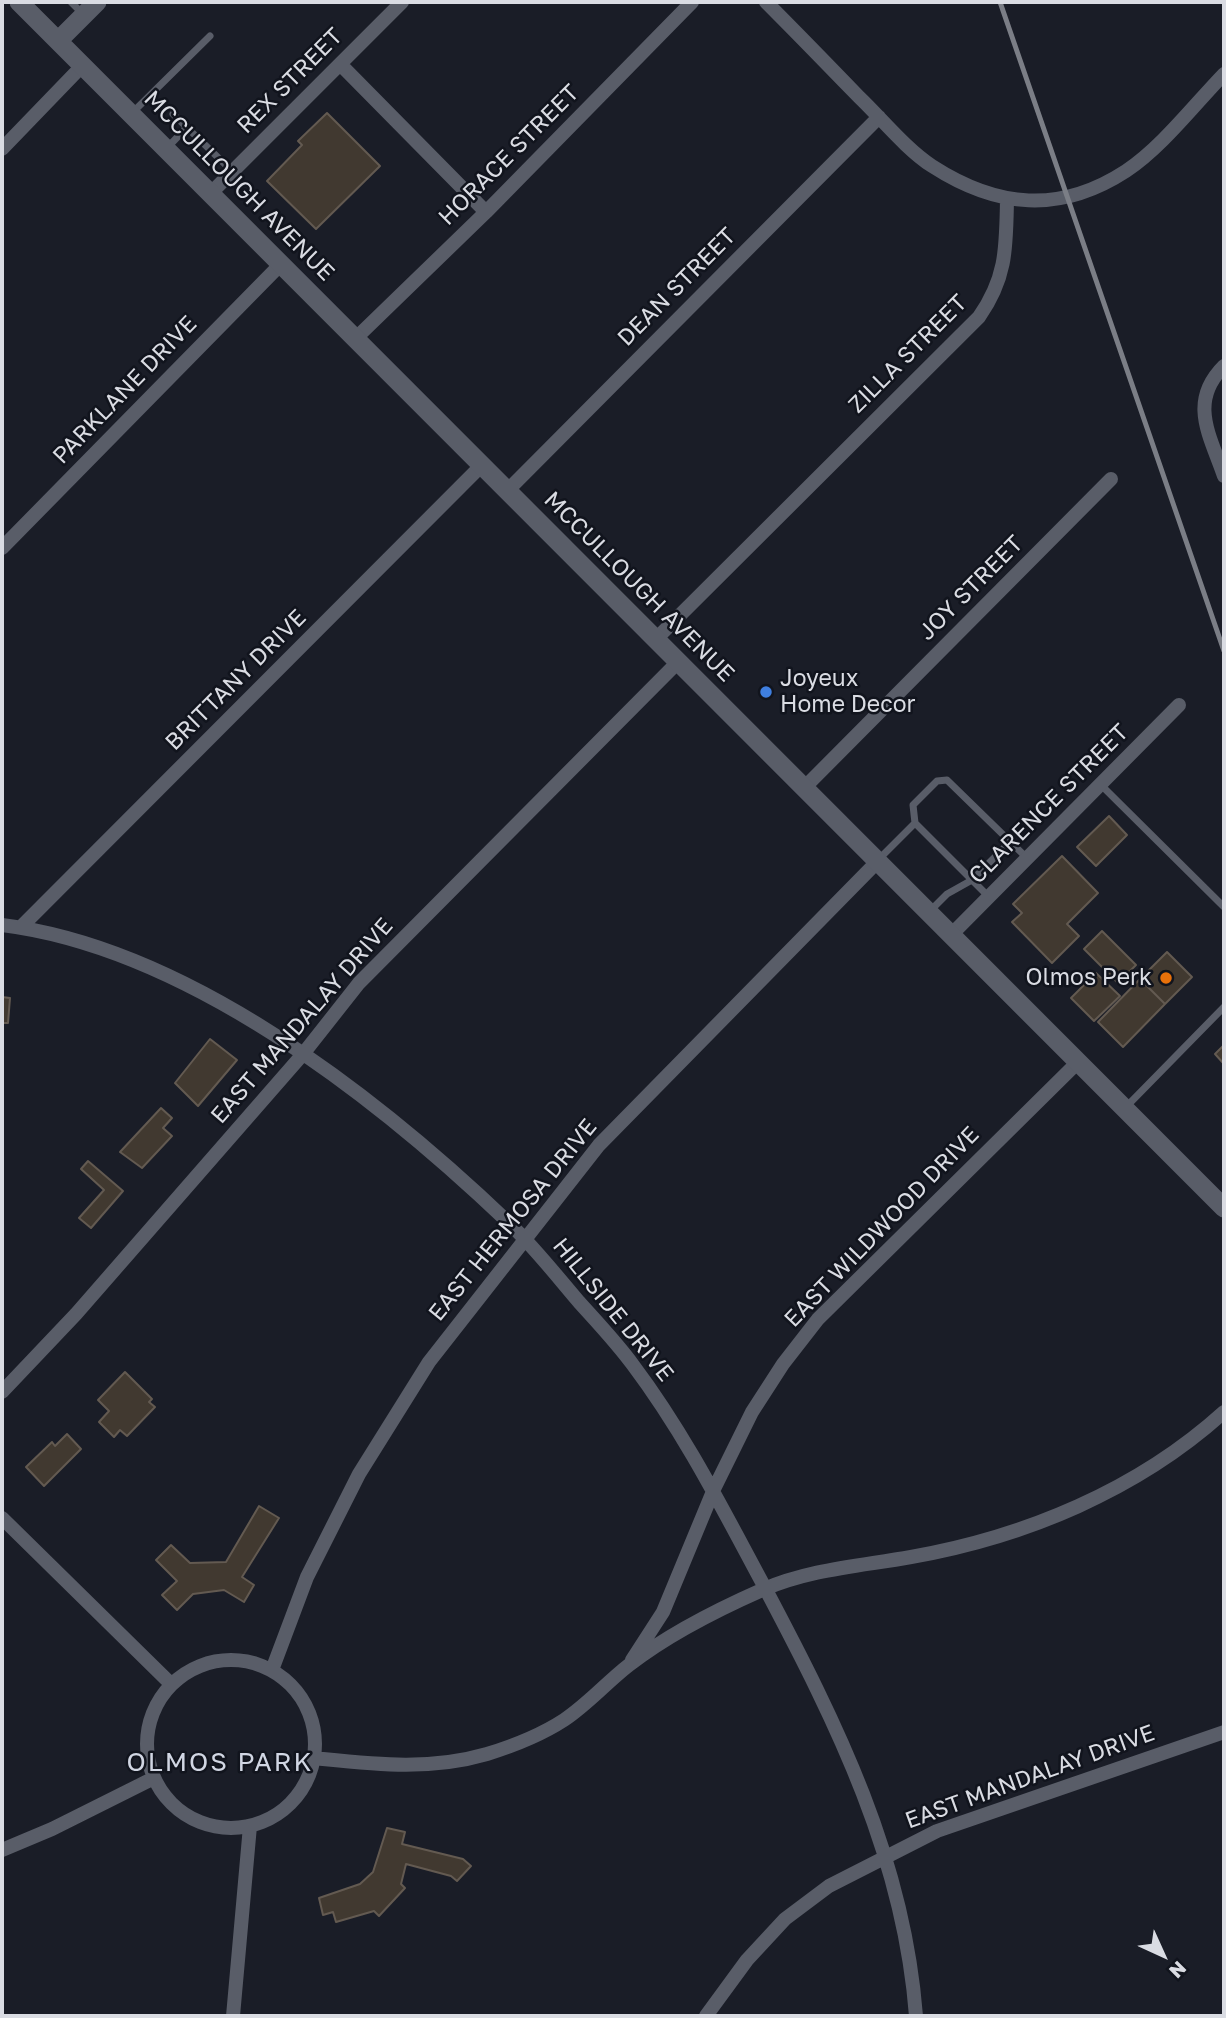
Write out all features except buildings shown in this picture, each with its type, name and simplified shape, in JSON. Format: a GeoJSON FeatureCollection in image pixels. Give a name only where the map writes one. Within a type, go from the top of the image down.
{"type":"FeatureCollection","features":[{"type":"Feature","properties":{"kind":"main road","name":"MCCULLOUGH AVENUE"},"geometry":{"type":"LineString","coordinates":[[19,2],[212,192],[950,936],[1224,1208]]}},
{"type":"Feature","properties":{"kind":"main road"},"geometry":{"type":"LineString","coordinates":[[59,40],[84,6]]}},
{"type":"Feature","properties":{"kind":"street","name":"REX STREET"},"geometry":{"type":"LineString","coordinates":[[212,192],[402,2]]}},
{"type":"Feature","properties":{"kind":"street","name":"HORACE STREET"},"geometry":{"type":"LineString","coordinates":[[356,338],[486,212],[692,2]]}},
{"type":"Feature","properties":{"kind":"street"},"geometry":{"type":"LineString","coordinates":[[766,2],[930,165],[977,190],[1006,200],[1044,201],[1067,197],[1105,184],[1129,169],[1157,144],[1224,74]]}},
{"type":"Feature","properties":{"kind":"street"},"geometry":{"type":"LineString","coordinates":[[340,64],[486,212]]}},
{"type":"Feature","properties":{"kind":"street"},"geometry":{"type":"LineString","coordinates":[[2,149],[83,65]]}},
{"type":"Feature","properties":{"kind":"street","name":"DEAN STREET"},"geometry":{"type":"LineString","coordinates":[[508,491],[879,117]]}},
{"type":"Feature","properties":{"kind":"street","name":"ZILLA STREET"},"geometry":{"type":"LineString","coordinates":[[656,639],[979,317],[1001,279],[1005,259],[1006,200]]}},
{"type":"Feature","properties":{"kind":"street","name":"PARKLANE DRIVE"},"geometry":{"type":"LineString","coordinates":[[2,548],[282,263]]}},
{"type":"Feature","properties":{"kind":"street"},"geometry":{"type":"LineString","coordinates":[[1224,366],[1204,393],[1203,414],[1224,476]]}},
{"type":"Feature","properties":{"kind":"street","name":"BRITTANY DRIVE"},"geometry":{"type":"LineString","coordinates":[[21,928],[482,465]]}},
{"type":"Feature","properties":{"kind":"street","name":"JOY STREET"},"geometry":{"type":"LineString","coordinates":[[804,789],[1111,479]]}},
{"type":"Feature","properties":{"kind":"street","name":"EAST MANDALAY DRIVE"},"geometry":{"type":"LineString","coordinates":[[2,1392],[76,1314],[303,1054],[359,983],[678,662]]}},
{"type":"Feature","properties":{"kind":"street","name":"CLARENCE STREET"},"geometry":{"type":"LineString","coordinates":[[950,936],[1179,705]]}},
{"type":"Feature","properties":{"kind":"street","name":"EAST HERMOSA DRIVE"},"geometry":{"type":"LineString","coordinates":[[272,1670],[307,1577],[359,1474],[429,1362],[523,1238],[599,1145],[877,862]]}},
{"type":"Feature","properties":{"kind":"street","name":"HILLSIDE DRIVE"},"geometry":{"type":"LineString","coordinates":[[2,925],[115,952],[214,1000],[303,1054],[390,1118],[523,1238],[632,1363],[714,1489],[845,1745],[887,1856],[914,1987],[916,2016]]}},
{"type":"Feature","properties":{"kind":"street","name":"EAST WILDWOOD DRIVE"},"geometry":{"type":"LineString","coordinates":[[630,1664],[663,1612],[714,1489],[752,1412],[783,1364],[818,1319],[1077,1063]]}},
{"type":"Feature","properties":{"kind":"street","name":"EAST WILDWOOD DRIVE"},"geometry":{"type":"LineString","coordinates":[[314,1758],[407,1766],[439,1765],[510,1746],[564,1720],[630,1664],[722,1608],[765,1588],[836,1567],[962,1546],[1039,1522],[1112,1491],[1152,1466],[1224,1412]]}},
{"type":"Feature","properties":{"kind":"street"},"geometry":{"type":"LineString","coordinates":[[2,1518],[171,1684]]}},
{"type":"Feature","properties":{"kind":"street"},"geometry":{"type":"LineString","coordinates":[[219,1660],[247,1660],[272,1670],[302,1698],[315,1737],[314,1758],[297,1796],[276,1815],[250,1826],[211,1826],[193,1819],[177,1808],[154,1778],[149,1764],[147,1735],[155,1708],[171,1684],[193,1668],[219,1660]]}},
{"type":"Feature","properties":{"kind":"street","name":"EAST MANDALAY DRIVE"},"geometry":{"type":"LineString","coordinates":[[706,2016],[747,1960],[785,1919],[830,1886],[937,1831],[1224,1732]]}},
{"type":"Feature","properties":{"kind":"street"},"geometry":{"type":"LineString","coordinates":[[2,1850],[52,1829],[154,1778]]}},
{"type":"Feature","properties":{"kind":"street"},"geometry":{"type":"LineString","coordinates":[[233,2016],[250,1826]]}},
{"type":"Feature","properties":{"kind":"lane"},"geometry":{"type":"LineString","coordinates":[[132,113],[210,36]]}},
{"type":"Feature","properties":{"kind":"lane"},"geometry":{"type":"LineString","coordinates":[[173,114],[232,171]]}},
{"type":"Feature","properties":{"kind":"lane"},"geometry":{"type":"LineString","coordinates":[[167,148],[187,127]]}},
{"type":"Feature","properties":{"kind":"lane"},"geometry":{"type":"LineString","coordinates":[[989,897],[915,824],[914,805],[937,781],[947,780],[1028,859]]}},
{"type":"Feature","properties":{"kind":"lane"},"geometry":{"type":"LineString","coordinates":[[1101,785],[1224,907]]}},
{"type":"Feature","properties":{"kind":"lane"},"geometry":{"type":"LineString","coordinates":[[877,862],[915,824]]}},
{"type":"Feature","properties":{"kind":"lane"},"geometry":{"type":"LineString","coordinates":[[928,913],[947,894],[972,880],[1010,842]]}},
{"type":"Feature","properties":{"kind":"lane"},"geometry":{"type":"LineString","coordinates":[[1124,1109],[1224,1007]]}},
{"type":"Feature","properties":{"kind":"railway"},"geometry":{"type":"LineString","coordinates":[[1000,2],[1224,651]]}},
{"type":"Feature","properties":{"kind":"place","name":"Joyeux Home Decor"},"geometry":{"type":"Point","coordinates":[766,692]}},
{"type":"Feature","properties":{"kind":"place","name":"Olmos Perk"},"geometry":{"type":"Point","coordinates":[1166,978]}},
{"type":"Feature","properties":{"kind":"district","name":"OLMOS PARK"},"geometry":{"type":"Point","coordinates":[220,1763]}}]}
